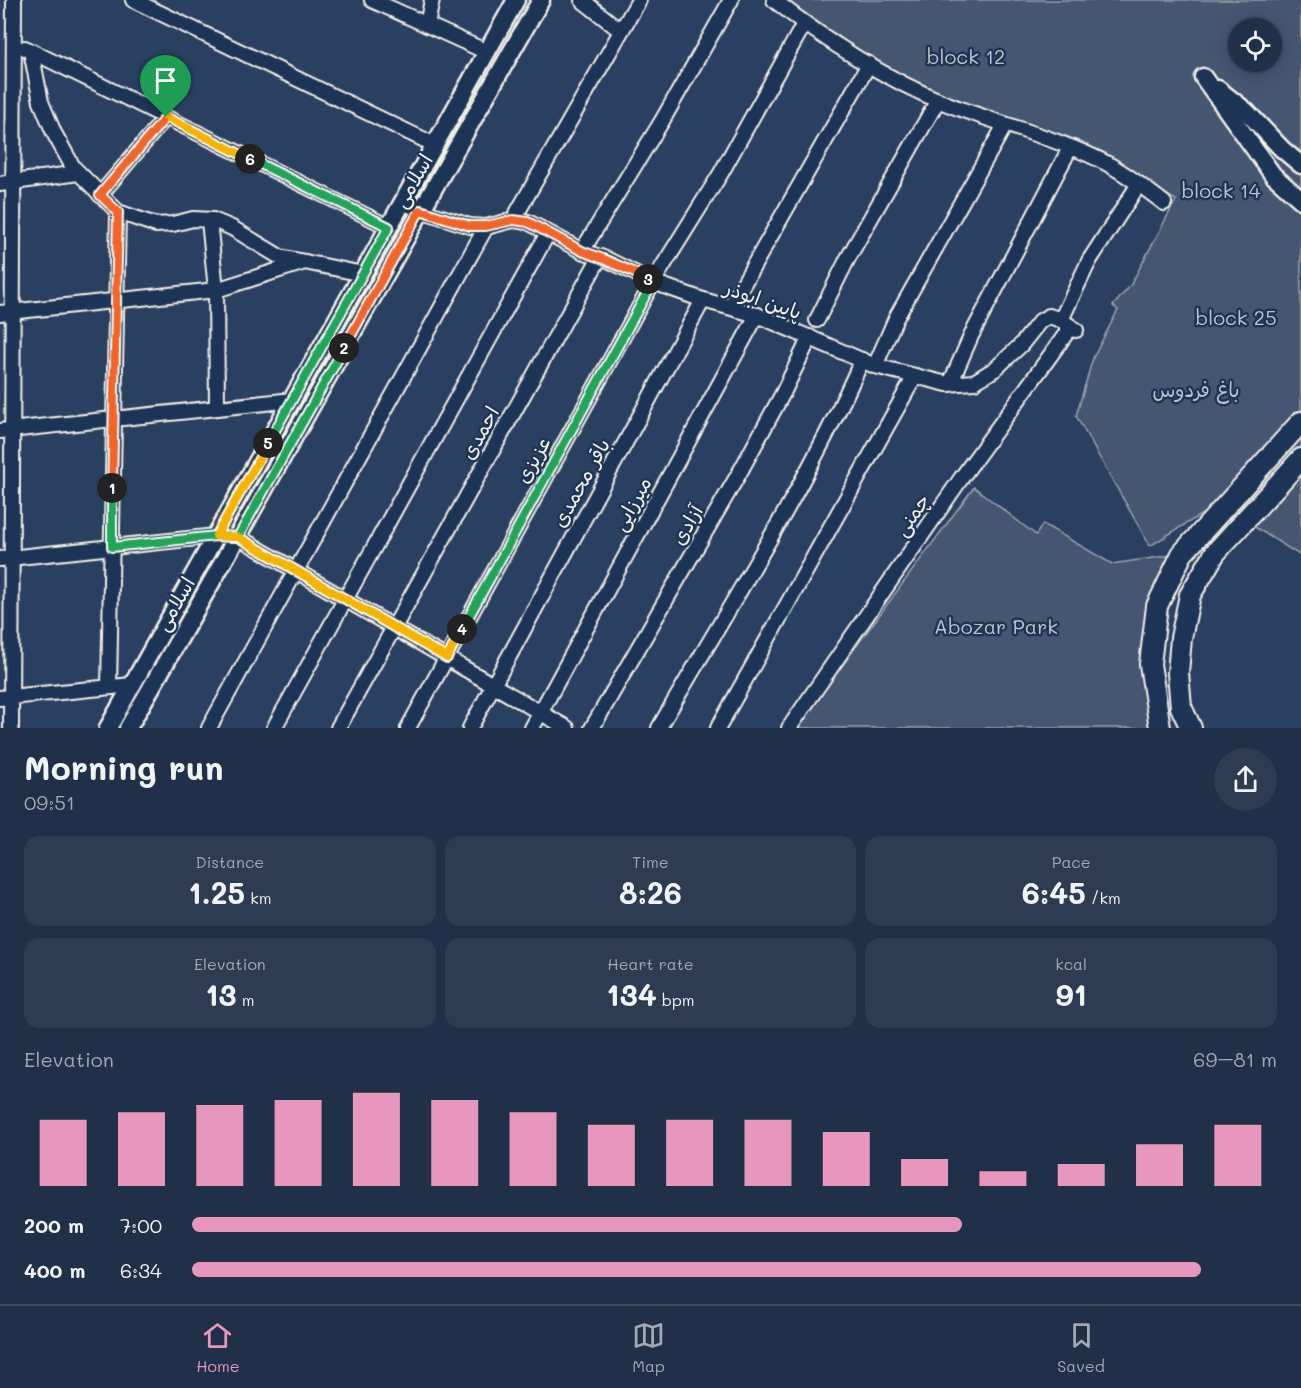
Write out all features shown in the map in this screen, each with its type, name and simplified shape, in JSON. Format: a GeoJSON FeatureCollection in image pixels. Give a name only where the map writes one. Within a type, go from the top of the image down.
{"type":"FeatureCollection","features":[{"type":"Feature","properties":{"kind":"main road"},"geometry":{"type":"LineString","coordinates":[[1160,728],[1150,664],[1158,606],[1182,554],[1301,422]]}},
{"type":"Feature","properties":{"kind":"main road"},"geometry":{"type":"LineString","coordinates":[[1191,728],[1181,707],[1178,672],[1181,638],[1190,595],[1215,553],[1301,459]]}},
{"type":"Feature","properties":{"kind":"street"},"geometry":{"type":"LineString","coordinates":[[11,728],[6,697],[6,183],[14,42],[14,0]]}},
{"type":"Feature","properties":{"kind":"street"},"geometry":{"type":"LineString","coordinates":[[133,0],[435,145]]}},
{"type":"Feature","properties":{"kind":"street"},"geometry":{"type":"LineString","coordinates":[[372,0],[487,52]]}},
{"type":"Feature","properties":{"kind":"street"},"geometry":{"type":"LineString","coordinates":[[427,25],[432,0]]}},
{"type":"Feature","properties":{"kind":"street","name":"اسلامی"},"geometry":{"type":"LineString","coordinates":[[108,728],[516,0]]}},
{"type":"Feature","properties":{"kind":"street","name":"اسلامی"},"geometry":{"type":"LineString","coordinates":[[128,728],[541,0]]}},
{"type":"Feature","properties":{"kind":"street"},"geometry":{"type":"LineString","coordinates":[[582,0],[621,31]]}},
{"type":"Feature","properties":{"kind":"street"},"geometry":{"type":"LineString","coordinates":[[403,202],[470,226],[486,226],[513,220],[639,0]]}},
{"type":"Feature","properties":{"kind":"street"},"geometry":{"type":"LineString","coordinates":[[582,251],[662,120],[731,0]]}},
{"type":"Feature","properties":{"kind":"street"},"geometry":{"type":"LineString","coordinates":[[774,0],[804,24],[869,64],[938,100],[1070,148],[1107,164],[1164,203]]}},
{"type":"Feature","properties":{"kind":"street","name":"عزیزی"},"geometry":{"type":"LineString","coordinates":[[408,728],[653,282],[722,173],[804,24]]}},
{"type":"Feature","properties":{"kind":"street"},"geometry":{"type":"LineString","coordinates":[[14,42],[389,227]]}},
{"type":"Feature","properties":{"kind":"street"},"geometry":{"type":"LineString","coordinates":[[31,51],[41,102],[54,133],[73,167],[118,212],[156,225],[193,219],[209,220],[232,228],[280,257],[363,274]]}},
{"type":"Feature","properties":{"kind":"street"},"geometry":{"type":"LineString","coordinates":[[730,307],[869,64]]}},
{"type":"Feature","properties":{"kind":"street"},"geometry":{"type":"LineString","coordinates":[[1301,165],[1282,149],[1246,111],[1203,77],[1273,175],[1301,200]]}},
{"type":"Feature","properties":{"kind":"street"},"geometry":{"type":"LineString","coordinates":[[817,320],[848,258],[938,100]]}},
{"type":"Feature","properties":{"kind":"street"},"geometry":{"type":"LineString","coordinates":[[100,195],[166,117]]}},
{"type":"Feature","properties":{"kind":"street"},"geometry":{"type":"LineString","coordinates":[[875,366],[896,318],[1005,125]]}},
{"type":"Feature","properties":{"kind":"street"},"geometry":{"type":"LineString","coordinates":[[950,384],[972,334],[1070,148]]}},
{"type":"Feature","properties":{"kind":"street"},"geometry":{"type":"LineString","coordinates":[[6,183],[78,173]]}},
{"type":"Feature","properties":{"kind":"street","name":"چمنی"},"geometry":{"type":"LineString","coordinates":[[789,728],[1069,326],[1089,261],[1139,184]]}},
{"type":"Feature","properties":{"kind":"street"},"geometry":{"type":"LineString","coordinates":[[109,687],[118,212]]}},
{"type":"Feature","properties":{"kind":"street"},"geometry":{"type":"LineString","coordinates":[[209,220],[216,290],[217,408]]}},
{"type":"Feature","properties":{"kind":"street","name":"پایین ابوذر"},"geometry":{"type":"LineString","coordinates":[[513,220],[528,222],[582,251],[653,282],[703,300],[757,315],[875,366],[950,384],[974,382],[995,369],[1021,345],[1041,321],[1049,316],[1069,326]]}},
{"type":"Feature","properties":{"kind":"street"},"geometry":{"type":"LineString","coordinates":[[209,728],[486,226]]}},
{"type":"Feature","properties":{"kind":"street"},"geometry":{"type":"LineString","coordinates":[[274,728],[548,233]]}},
{"type":"Feature","properties":{"kind":"street","name":"احمدی"},"geometry":{"type":"LineString","coordinates":[[338,728],[600,257]]}},
{"type":"Feature","properties":{"kind":"street"},"geometry":{"type":"LineString","coordinates":[[6,312],[216,290],[305,262]]}},
{"type":"Feature","properties":{"kind":"street","name":"باقر محمدی"},"geometry":{"type":"LineString","coordinates":[[470,728],[703,300]]}},
{"type":"Feature","properties":{"kind":"street","name":"میرزایی"},"geometry":{"type":"LineString","coordinates":[[532,728],[757,315]]}},
{"type":"Feature","properties":{"kind":"street","name":"آزادی"},"geometry":{"type":"LineString","coordinates":[[592,728],[741,470],[783,393],[810,337]]}},
{"type":"Feature","properties":{"kind":"street"},"geometry":{"type":"LineString","coordinates":[[659,728],[794,495],[843,403],[862,360]]}},
{"type":"Feature","properties":{"kind":"street"},"geometry":{"type":"LineString","coordinates":[[718,728],[915,376]]}},
{"type":"Feature","properties":{"kind":"street"},"geometry":{"type":"LineString","coordinates":[[6,430],[293,399]]}},
{"type":"Feature","properties":{"kind":"street"},"geometry":{"type":"LineString","coordinates":[[1226,505],[1244,520]]}},
{"type":"Feature","properties":{"kind":"street"},"geometry":{"type":"LineString","coordinates":[[7,558],[216,536],[238,537],[567,728]]}},
{"type":"Feature","properties":{"kind":"street"},"geometry":{"type":"LineString","coordinates":[[6,697],[132,685]]}},
{"type":"Feature","properties":{"kind":"green space","name":"باغ فردوس"},"geometry":{"type":"Polygon","coordinates":[[[786,0],[1301,0],[1301,556],[1245,521],[1223,501],[1150,546],[1076,416],[1093,358],[1118,310],[1113,306],[1130,286],[1176,200],[1072,139],[926,88],[864,54],[786,0]]]}},
{"type":"Feature","properties":{"kind":"green space","name":"Abozar Park"},"geometry":{"type":"Polygon","coordinates":[[[974,487],[1036,535],[1043,524],[1112,564],[1173,555],[1145,645],[1156,728],[796,728],[974,487]]]}},
{"type":"Feature","properties":{"kind":"route"},"geometry":{"type":"LineString","coordinates":[[166,117],[100,195],[118,212],[112,547],[216,536],[238,537],[420,210],[470,226],[486,226],[513,220],[528,222],[582,251],[653,282],[447,658],[238,537],[216,536],[389,227],[166,117]]}},
{"type":"Feature","properties":{"kind":"park label","name":"block 12"},"geometry":{"type":"Point","coordinates":[966,57]}},
{"type":"Feature","properties":{"kind":"park label","name":"block 14"},"geometry":{"type":"Point","coordinates":[1221,191]}},
{"type":"Feature","properties":{"kind":"park label","name":"block 25"},"geometry":{"type":"Point","coordinates":[1236,318]}}]}
